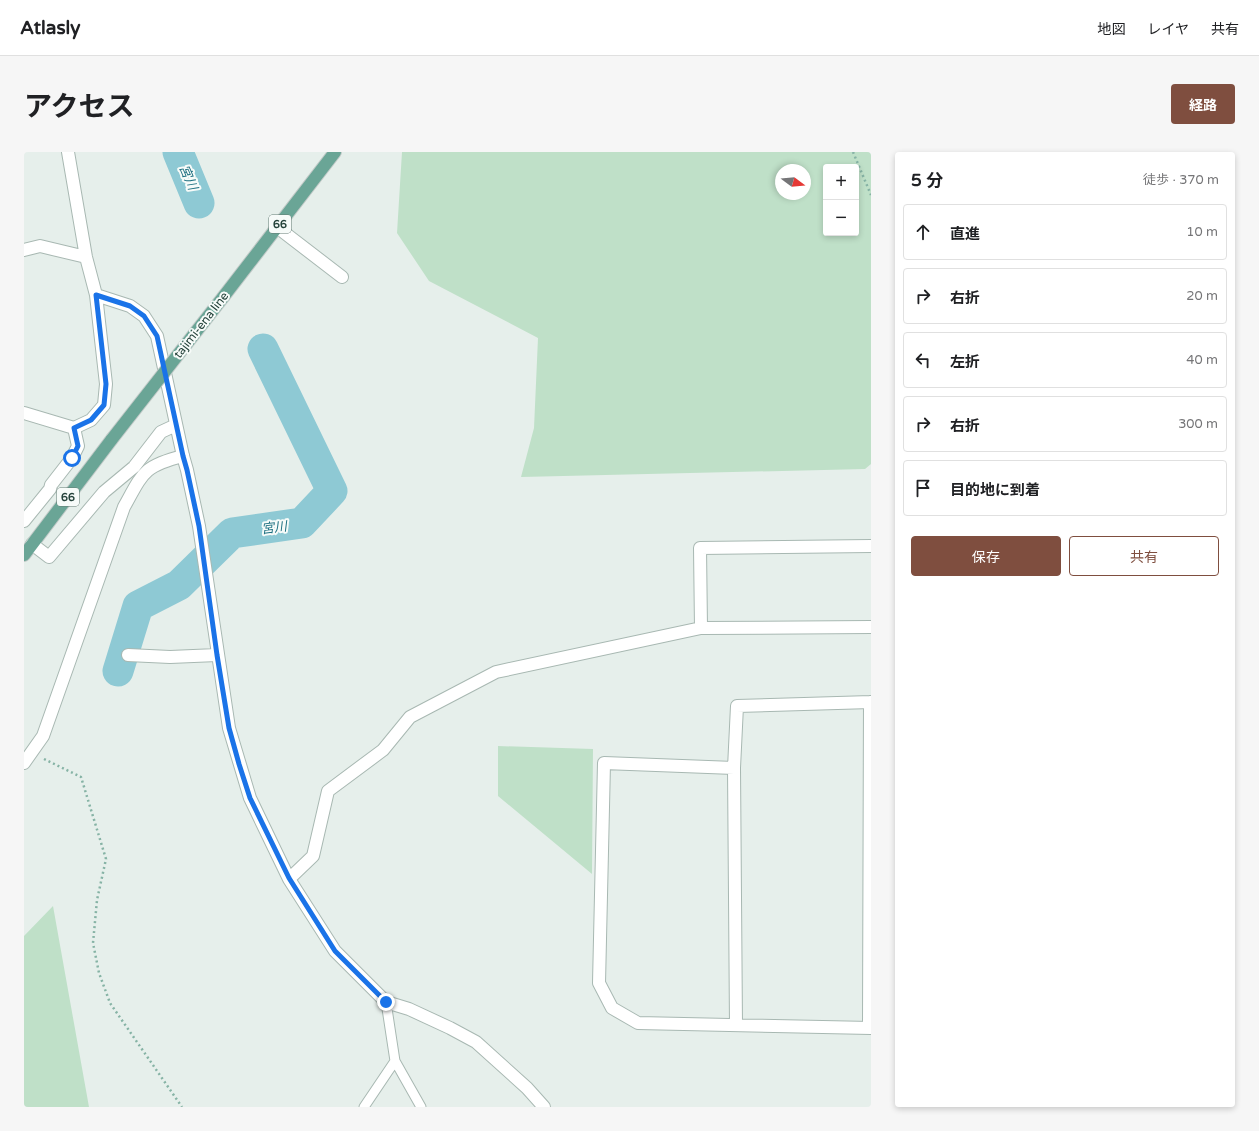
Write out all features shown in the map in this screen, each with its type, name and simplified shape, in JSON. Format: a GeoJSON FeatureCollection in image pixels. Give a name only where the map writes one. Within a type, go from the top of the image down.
{"type":"FeatureCollection","features":[{"type":"Feature","properties":{"kind":"main road","name":"tajimi-ena line"},"geometry":{"type":"LineString","coordinates":[[24,555],[335,152]]}},
{"type":"Feature","properties":{"kind":"street"},"geometry":{"type":"LineString","coordinates":[[24,413],[74,428],[91,420],[104,405],[106,384],[96,295],[86,257],[68,152]]}},
{"type":"Feature","properties":{"kind":"street"},"geometry":{"type":"LineString","coordinates":[[277,227],[342,277]]}},
{"type":"Feature","properties":{"kind":"street"},"geometry":{"type":"LineString","coordinates":[[24,250],[40,246],[86,257]]}},
{"type":"Feature","properties":{"kind":"street"},"geometry":{"type":"LineString","coordinates":[[96,295],[130,306],[144,316],[157,336],[199,526],[229,728],[250,798],[289,878],[335,951],[386,1002],[409,1009],[476,1042],[527,1088],[544,1107]]}},
{"type":"Feature","properties":{"kind":"street"},"geometry":{"type":"LineString","coordinates":[[32,544],[50,557],[104,492],[134,467],[161,432],[176,425]]}},
{"type":"Feature","properties":{"kind":"street"},"geometry":{"type":"LineString","coordinates":[[24,521],[50,489],[72,458],[78,446],[74,428]]}},
{"type":"Feature","properties":{"kind":"street"},"geometry":{"type":"LineString","coordinates":[[24,763],[43,736],[124,507],[142,475],[152,467],[165,461],[183,456]]}},
{"type":"Feature","properties":{"kind":"street"},"geometry":{"type":"LineString","coordinates":[[701,628],[700,548],[871,546]]}},
{"type":"Feature","properties":{"kind":"street"},"geometry":{"type":"LineString","coordinates":[[289,878],[312,856],[328,791],[383,750],[410,717],[496,672],[701,628],[871,627]]}},
{"type":"Feature","properties":{"kind":"street"},"geometry":{"type":"LineString","coordinates":[[128,655],[170,657],[217,655]]}},
{"type":"Feature","properties":{"kind":"street"},"geometry":{"type":"LineString","coordinates":[[734,768],[604,763],[599,983],[612,1008],[638,1023],[870,1028],[870,702],[737,706],[734,768],[736,1025]]}},
{"type":"Feature","properties":{"kind":"lane"},"geometry":{"type":"LineString","coordinates":[[386,1002],[395,1061],[421,1107]]}},
{"type":"Feature","properties":{"kind":"lane"},"geometry":{"type":"LineString","coordinates":[[364,1107],[395,1061]]}},
{"type":"Feature","properties":{"kind":"path"},"geometry":{"type":"LineString","coordinates":[[853,152],[871,195]]}},
{"type":"Feature","properties":{"kind":"path"},"geometry":{"type":"LineString","coordinates":[[32,753],[81,777],[106,859],[96,900],[93,943],[99,973],[110,1003],[182,1107]]}},
{"type":"Feature","properties":{"kind":"green space"},"geometry":{"type":"Polygon","coordinates":[[[402,152],[871,152],[871,464],[865,469],[521,477],[534,428],[538,338],[429,281],[397,233],[402,152]]]}},
{"type":"Feature","properties":{"kind":"green space"},"geometry":{"type":"Polygon","coordinates":[[[498,746],[593,749],[592,874],[498,796],[498,746]]]}},
{"type":"Feature","properties":{"kind":"green space"},"geometry":{"type":"Polygon","coordinates":[[[53,906],[89,1107],[24,1107],[24,936],[53,906]]]}},
{"type":"Feature","properties":{"kind":"waterway","name":"宮川"},"geometry":{"type":"LineString","coordinates":[[178,152],[199,203]]}},
{"type":"Feature","properties":{"kind":"waterway","name":"宮川"},"geometry":{"type":"LineString","coordinates":[[118,671],[138,606],[179,585],[232,533],[302,523],[332,491],[263,349]]}},
{"type":"Feature","properties":{"kind":"route"},"geometry":{"type":"LineString","coordinates":[[72,458],[78,446],[74,428],[91,420],[104,405],[106,384],[96,295],[130,306],[144,316],[157,336],[199,526],[229,728],[250,798],[289,878],[335,951],[386,1002]]}}]}
